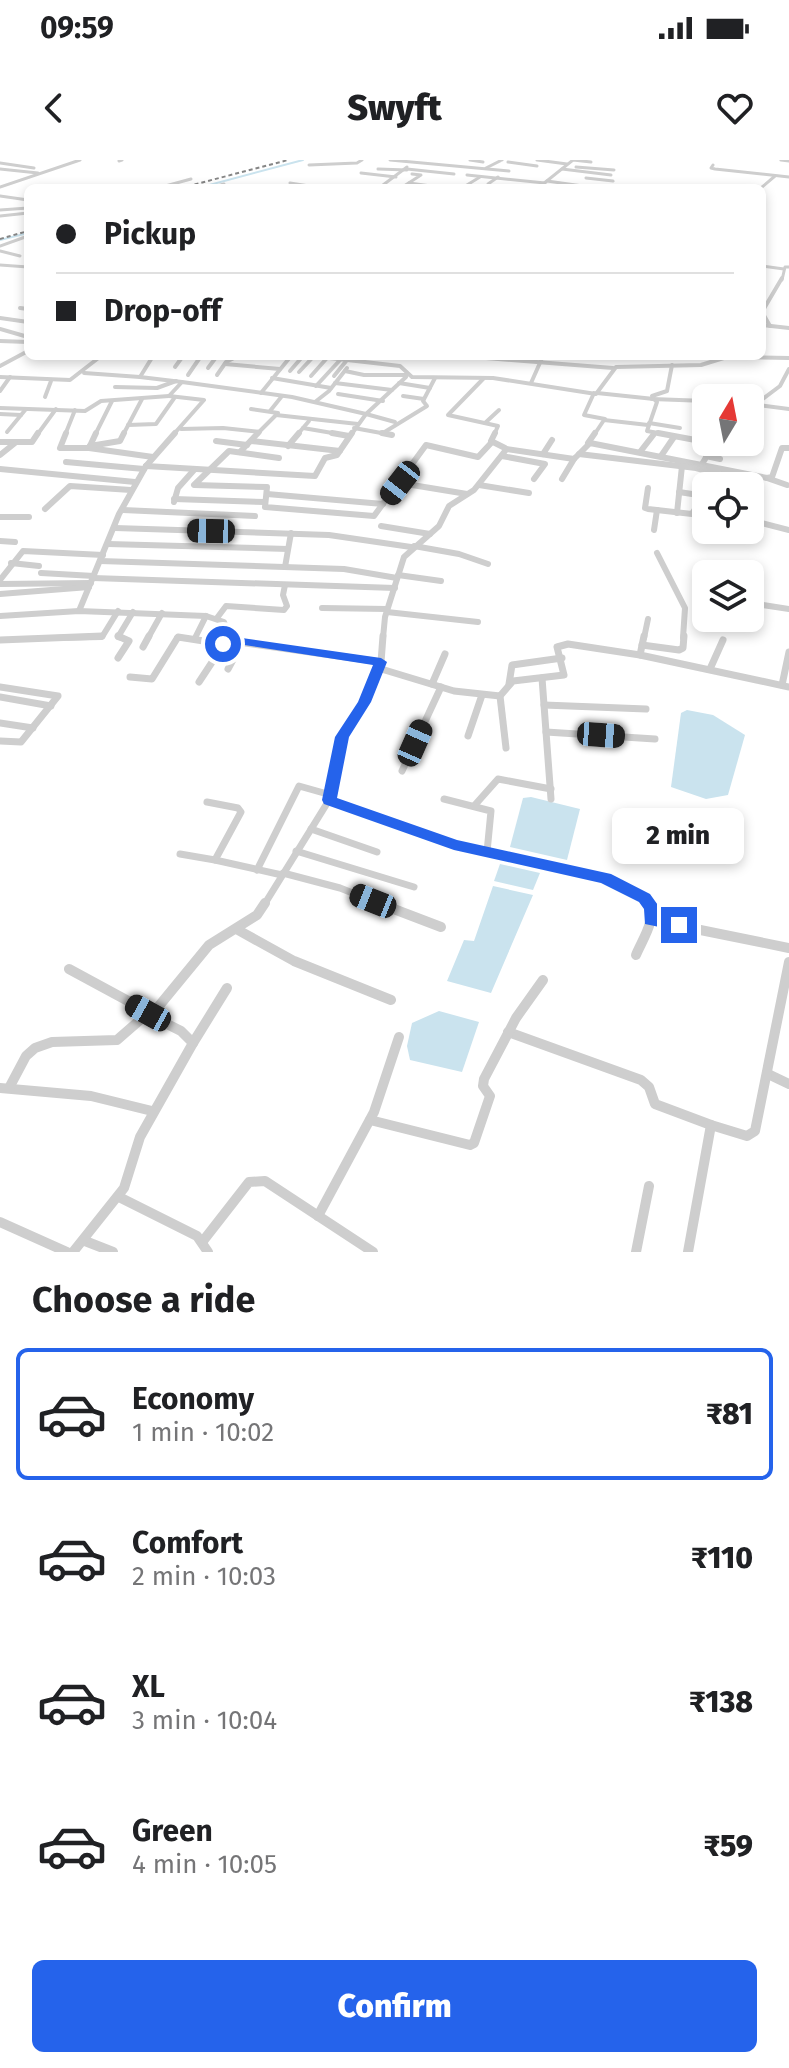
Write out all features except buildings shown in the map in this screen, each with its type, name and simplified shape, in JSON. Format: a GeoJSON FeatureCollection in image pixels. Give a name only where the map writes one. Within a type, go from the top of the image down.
{"type":"FeatureCollection","features":[{"type":"Feature","properties":{"kind":"street"},"geometry":{"type":"LineString","coordinates":[[0,187],[80,160]]}},
{"type":"Feature","properties":{"kind":"street"},"geometry":{"type":"LineString","coordinates":[[353,169],[362,160]]}},
{"type":"Feature","properties":{"kind":"street"},"geometry":{"type":"LineString","coordinates":[[390,160],[398,160],[420,175],[409,183]]}},
{"type":"Feature","properties":{"kind":"street"},"geometry":{"type":"LineString","coordinates":[[398,160],[394,168],[489,168],[509,171]]}},
{"type":"Feature","properties":{"kind":"street"},"geometry":{"type":"LineString","coordinates":[[470,160],[483,162]]}},
{"type":"Feature","properties":{"kind":"street"},"geometry":{"type":"LineString","coordinates":[[468,184],[502,160]]}},
{"type":"Feature","properties":{"kind":"street"},"geometry":{"type":"LineString","coordinates":[[543,184],[575,160],[591,162]]}},
{"type":"Feature","properties":{"kind":"street"},"geometry":{"type":"LineString","coordinates":[[781,160],[789,161]]}},
{"type":"Feature","properties":{"kind":"street"},"geometry":{"type":"LineString","coordinates":[[461,176],[510,161],[551,162],[614,170]]}},
{"type":"Feature","properties":{"kind":"street"},"geometry":{"type":"LineString","coordinates":[[544,166],[551,162]]}},
{"type":"Feature","properties":{"kind":"street"},"geometry":{"type":"LineString","coordinates":[[309,165],[357,163]]}},
{"type":"Feature","properties":{"kind":"street"},"geometry":{"type":"LineString","coordinates":[[0,167],[12,164],[34,168]]}},
{"type":"Feature","properties":{"kind":"street"},"geometry":{"type":"LineString","coordinates":[[713,165],[711,168],[715,169],[789,177]]}},
{"type":"Feature","properties":{"kind":"street"},"geometry":{"type":"LineString","coordinates":[[0,167],[41,174]]}},
{"type":"Feature","properties":{"kind":"street"},"geometry":{"type":"LineString","coordinates":[[385,184],[406,168]]}},
{"type":"Feature","properties":{"kind":"street"},"geometry":{"type":"LineString","coordinates":[[378,169],[406,168],[454,174]]}},
{"type":"Feature","properties":{"kind":"street"},"geometry":{"type":"LineString","coordinates":[[561,169],[611,175]]}},
{"type":"Feature","properties":{"kind":"street"},"geometry":{"type":"LineString","coordinates":[[361,173],[396,177]]}},
{"type":"Feature","properties":{"kind":"street"},"geometry":{"type":"LineString","coordinates":[[578,184],[593,173]]}},
{"type":"Feature","properties":{"kind":"street"},"geometry":{"type":"LineString","coordinates":[[467,175],[567,184]]}},
{"type":"Feature","properties":{"kind":"street"},"geometry":{"type":"LineString","coordinates":[[766,184],[775,176]]}},
{"type":"Feature","properties":{"kind":"street"},"geometry":{"type":"LineString","coordinates":[[488,184],[498,177]]}},
{"type":"Feature","properties":{"kind":"street"},"geometry":{"type":"LineString","coordinates":[[586,178],[613,181]]}},
{"type":"Feature","properties":{"kind":"street"},"geometry":{"type":"LineString","coordinates":[[158,180],[172,184],[191,179]]}},
{"type":"Feature","properties":{"kind":"street"},"geometry":{"type":"LineString","coordinates":[[600,184],[603,180]]}},
{"type":"Feature","properties":{"kind":"street"},"geometry":{"type":"LineString","coordinates":[[525,184],[528,181]]}},
{"type":"Feature","properties":{"kind":"street"},"geometry":{"type":"LineString","coordinates":[[290,183],[296,184]]}},
{"type":"Feature","properties":{"kind":"street"},"geometry":{"type":"LineString","coordinates":[[409,183],[416,184]]}},
{"type":"Feature","properties":{"kind":"street"},"geometry":{"type":"LineString","coordinates":[[0,196],[24,199]]}},
{"type":"Feature","properties":{"kind":"street"},"geometry":{"type":"LineString","coordinates":[[0,207],[24,210]]}},
{"type":"Feature","properties":{"kind":"street"},"geometry":{"type":"LineString","coordinates":[[0,207],[24,210]]}},
{"type":"Feature","properties":{"kind":"street"},"geometry":{"type":"LineString","coordinates":[[10,216],[15,209]]}},
{"type":"Feature","properties":{"kind":"street"},"geometry":{"type":"LineString","coordinates":[[0,216],[24,211]]}},
{"type":"Feature","properties":{"kind":"street"},"geometry":{"type":"LineString","coordinates":[[0,248],[24,238]]}},
{"type":"Feature","properties":{"kind":"street"},"geometry":{"type":"LineString","coordinates":[[0,248],[20,256]]}},
{"type":"Feature","properties":{"kind":"street"},"geometry":{"type":"LineString","coordinates":[[0,265],[24,267]]}},
{"type":"Feature","properties":{"kind":"street"},"geometry":{"type":"LineString","coordinates":[[766,266],[787,268],[766,306]]}},
{"type":"Feature","properties":{"kind":"street"},"geometry":{"type":"LineString","coordinates":[[20,308],[24,308]]}},
{"type":"Feature","properties":{"kind":"street"},"geometry":{"type":"LineString","coordinates":[[0,318],[24,321]]}},
{"type":"Feature","properties":{"kind":"street"},"geometry":{"type":"LineString","coordinates":[[766,319],[770,326]]}},
{"type":"Feature","properties":{"kind":"street"},"geometry":{"type":"LineString","coordinates":[[766,326],[789,328]]}},
{"type":"Feature","properties":{"kind":"street"},"geometry":{"type":"LineString","coordinates":[[0,329],[24,338]]}},
{"type":"Feature","properties":{"kind":"street"},"geometry":{"type":"LineString","coordinates":[[0,341],[24,339]]}},
{"type":"Feature","properties":{"kind":"street"},"geometry":{"type":"LineString","coordinates":[[0,366],[24,353]]}},
{"type":"Feature","properties":{"kind":"street"},"geometry":{"type":"LineString","coordinates":[[766,358],[788,359]]}},
{"type":"Feature","properties":{"kind":"street"},"geometry":{"type":"LineString","coordinates":[[0,377],[70,380],[96,360]]}},
{"type":"Feature","properties":{"kind":"street"},"geometry":{"type":"LineString","coordinates":[[140,377],[151,360]]}},
{"type":"Feature","properties":{"kind":"street"},"geometry":{"type":"LineString","coordinates":[[175,367],[180,360]]}},
{"type":"Feature","properties":{"kind":"street"},"geometry":{"type":"LineString","coordinates":[[188,375],[198,360]]}},
{"type":"Feature","properties":{"kind":"street"},"geometry":{"type":"LineString","coordinates":[[208,368],[214,360]]}},
{"type":"Feature","properties":{"kind":"street"},"geometry":{"type":"LineString","coordinates":[[217,375],[232,360]]}},
{"type":"Feature","properties":{"kind":"street"},"geometry":{"type":"LineString","coordinates":[[261,393],[288,360]]}},
{"type":"Feature","properties":{"kind":"street"},"geometry":{"type":"LineString","coordinates":[[290,371],[300,360]]}},
{"type":"Feature","properties":{"kind":"street"},"geometry":{"type":"LineString","coordinates":[[299,372],[310,360]]}},
{"type":"Feature","properties":{"kind":"street"},"geometry":{"type":"LineString","coordinates":[[311,376],[326,360]]}},
{"type":"Feature","properties":{"kind":"street"},"geometry":{"type":"LineString","coordinates":[[315,402],[345,371],[347,360]]}},
{"type":"Feature","properties":{"kind":"street"},"geometry":{"type":"LineString","coordinates":[[333,382],[347,360]]}},
{"type":"Feature","properties":{"kind":"street"},"geometry":{"type":"LineString","coordinates":[[316,386],[347,360],[402,366],[408,376]]}},
{"type":"Feature","properties":{"kind":"street"},"geometry":{"type":"LineString","coordinates":[[531,383],[542,360]]}},
{"type":"Feature","properties":{"kind":"street"},"geometry":{"type":"LineString","coordinates":[[547,360],[613,368],[706,364],[718,360]]}},
{"type":"Feature","properties":{"kind":"street"},"geometry":{"type":"LineString","coordinates":[[573,365],[575,360]]}},
{"type":"Feature","properties":{"kind":"street"},"geometry":{"type":"LineString","coordinates":[[629,360],[630,365]]}},
{"type":"Feature","properties":{"kind":"street"},"geometry":{"type":"LineString","coordinates":[[683,360],[683,365]]}},
{"type":"Feature","properties":{"kind":"street"},"geometry":{"type":"LineString","coordinates":[[225,364],[280,369]]}},
{"type":"Feature","properties":{"kind":"street"},"geometry":{"type":"LineString","coordinates":[[648,398],[667,391],[672,365]]}},
{"type":"Feature","properties":{"kind":"street"},"geometry":{"type":"LineString","coordinates":[[238,377],[247,366]]}},
{"type":"Feature","properties":{"kind":"street"},"geometry":{"type":"LineString","coordinates":[[613,368],[584,415],[680,428]]}},
{"type":"Feature","properties":{"kind":"street"},"geometry":{"type":"LineString","coordinates":[[764,397],[780,386],[789,369]]}},
{"type":"Feature","properties":{"kind":"street"},"geometry":{"type":"LineString","coordinates":[[345,371],[364,375],[484,378],[596,393],[692,400]]}},
{"type":"Feature","properties":{"kind":"street"},"geometry":{"type":"LineString","coordinates":[[82,372],[282,396],[395,422]]}},
{"type":"Feature","properties":{"kind":"street"},"geometry":{"type":"LineString","coordinates":[[344,384],[355,372]]}},
{"type":"Feature","properties":{"kind":"street"},"geometry":{"type":"LineString","coordinates":[[66,462],[315,476],[325,458],[336,456],[366,414],[408,376]]}},
{"type":"Feature","properties":{"kind":"street"},"geometry":{"type":"LineString","coordinates":[[0,391],[10,377]]}},
{"type":"Feature","properties":{"kind":"street"},"geometry":{"type":"LineString","coordinates":[[272,378],[316,386],[333,382],[392,390]]}},
{"type":"Feature","properties":{"kind":"street"},"geometry":{"type":"LineString","coordinates":[[383,433],[427,406],[423,402],[435,378]]}},
{"type":"Feature","properties":{"kind":"street"},"geometry":{"type":"LineString","coordinates":[[174,499],[264,504],[373,516],[426,445],[478,457],[492,442],[499,427],[448,415],[484,378]]}},
{"type":"Feature","properties":{"kind":"street"},"geometry":{"type":"LineString","coordinates":[[45,397],[51,381]]}},
{"type":"Feature","properties":{"kind":"street"},"geometry":{"type":"LineString","coordinates":[[115,387],[157,388],[179,382]]}},
{"type":"Feature","properties":{"kind":"street"},"geometry":{"type":"LineString","coordinates":[[128,425],[156,424],[179,382]]}},
{"type":"Feature","properties":{"kind":"street"},"geometry":{"type":"LineString","coordinates":[[399,383],[430,388]]}},
{"type":"Feature","properties":{"kind":"street"},"geometry":{"type":"LineString","coordinates":[[780,386],[789,386]]}},
{"type":"Feature","properties":{"kind":"street"},"geometry":{"type":"LineString","coordinates":[[79,611],[135,482],[204,399],[218,389]]}},
{"type":"Feature","properties":{"kind":"street"},"geometry":{"type":"LineString","coordinates":[[338,394],[383,401]]}},
{"type":"Feature","properties":{"kind":"street"},"geometry":{"type":"LineString","coordinates":[[240,452],[260,432],[282,396]]}},
{"type":"Feature","properties":{"kind":"street"},"geometry":{"type":"LineString","coordinates":[[403,396],[424,399]]}},
{"type":"Feature","properties":{"kind":"street"},"geometry":{"type":"LineString","coordinates":[[0,408],[87,410],[98,402],[172,397],[204,399]]}},
{"type":"Feature","properties":{"kind":"street"},"geometry":{"type":"LineString","coordinates":[[648,398],[657,402],[647,431],[692,440]]}},
{"type":"Feature","properties":{"kind":"street"},"geometry":{"type":"LineString","coordinates":[[75,410],[60,448],[118,443],[142,399]]}},
{"type":"Feature","properties":{"kind":"street"},"geometry":{"type":"LineString","coordinates":[[90,447],[112,401]]}},
{"type":"Feature","properties":{"kind":"street"},"geometry":{"type":"LineString","coordinates":[[764,406],[789,409]]}},
{"type":"Feature","properties":{"kind":"street"},"geometry":{"type":"LineString","coordinates":[[7,432],[26,409]]}},
{"type":"Feature","properties":{"kind":"street"},"geometry":{"type":"LineString","coordinates":[[0,442],[35,440],[56,409]]}},
{"type":"Feature","properties":{"kind":"street"},"geometry":{"type":"LineString","coordinates":[[251,409],[392,435]]}},
{"type":"Feature","properties":{"kind":"street"},"geometry":{"type":"LineString","coordinates":[[485,423],[499,410]]}},
{"type":"Feature","properties":{"kind":"street"},"geometry":{"type":"LineString","coordinates":[[1,415],[21,415]]}},
{"type":"Feature","properties":{"kind":"street"},"geometry":{"type":"LineString","coordinates":[[562,479],[600,424],[607,419]]}},
{"type":"Feature","properties":{"kind":"street"},"geometry":{"type":"LineString","coordinates":[[288,446],[309,421]]}},
{"type":"Feature","properties":{"kind":"street"},"geometry":{"type":"LineString","coordinates":[[181,429],[223,428],[260,432]]}},
{"type":"Feature","properties":{"kind":"street"},"geometry":{"type":"LineString","coordinates":[[303,428],[349,436]]}},
{"type":"Feature","properties":{"kind":"street"},"geometry":{"type":"LineString","coordinates":[[640,452],[654,434]]}},
{"type":"Feature","properties":{"kind":"street"},"geometry":{"type":"LineString","coordinates":[[661,456],[674,437]]}},
{"type":"Feature","properties":{"kind":"street"},"geometry":{"type":"LineString","coordinates":[[543,454],[552,440]]}},
{"type":"Feature","properties":{"kind":"street"},"geometry":{"type":"LineString","coordinates":[[216,441],[340,451]]}},
{"type":"Feature","properties":{"kind":"street"},"geometry":{"type":"LineString","coordinates":[[492,442],[504,452],[545,464],[534,479]]}},
{"type":"Feature","properties":{"kind":"street"},"geometry":{"type":"LineString","coordinates":[[0,455],[15,443]]}},
{"type":"Feature","properties":{"kind":"street"},"geometry":{"type":"LineString","coordinates":[[588,443],[702,464],[787,485]]}},
{"type":"Feature","properties":{"kind":"street"},"geometry":{"type":"LineString","coordinates":[[90,447],[153,457]]}},
{"type":"Feature","properties":{"kind":"street"},"geometry":{"type":"LineString","coordinates":[[767,478],[772,477],[782,448],[789,448]]}},
{"type":"Feature","properties":{"kind":"street"},"geometry":{"type":"LineString","coordinates":[[243,531],[264,504],[268,487],[194,485],[227,452],[279,458]]}},
{"type":"Feature","properties":{"kind":"street"},"geometry":{"type":"LineString","coordinates":[[504,452],[682,466],[709,472]]}},
{"type":"Feature","properties":{"kind":"street"},"geometry":{"type":"LineString","coordinates":[[152,1111],[91,1096],[4,1088],[35,1048],[52,1042],[117,1040],[151,1014],[201,953],[257,915],[330,798],[342,737],[364,702],[380,665],[387,610],[412,547],[441,524],[449,506],[479,485],[504,452]]}},
{"type":"Feature","properties":{"kind":"street"},"geometry":{"type":"LineString","coordinates":[[251,486],[260,455]]}},
{"type":"Feature","properties":{"kind":"street"},"geometry":{"type":"LineString","coordinates":[[702,464],[706,456],[720,459]]}},
{"type":"Feature","properties":{"kind":"street"},"geometry":{"type":"LineString","coordinates":[[677,513],[682,466]]}},
{"type":"Feature","properties":{"kind":"street"},"geometry":{"type":"LineString","coordinates":[[0,469],[135,482]]}},
{"type":"Feature","properties":{"kind":"street"},"geometry":{"type":"LineString","coordinates":[[171,511],[178,488],[194,470]]}},
{"type":"Feature","properties":{"kind":"street"},"geometry":{"type":"LineString","coordinates":[[400,483],[467,494]]}},
{"type":"Feature","properties":{"kind":"street"},"geometry":{"type":"LineString","coordinates":[[479,485],[529,493]]}},
{"type":"Feature","properties":{"kind":"street"},"geometry":{"type":"LineString","coordinates":[[45,509],[70,486],[131,490]]}},
{"type":"Feature","properties":{"kind":"street"},"geometry":{"type":"LineString","coordinates":[[648,488],[645,508],[692,514]]}},
{"type":"Feature","properties":{"kind":"street"},"geometry":{"type":"LineString","coordinates":[[679,492],[692,494]]}},
{"type":"Feature","properties":{"kind":"street"},"geometry":{"type":"LineString","coordinates":[[267,494],[383,504]]}},
{"type":"Feature","properties":{"kind":"street"},"geometry":{"type":"LineString","coordinates":[[123,510],[255,516]]}},
{"type":"Feature","properties":{"kind":"street"},"geometry":{"type":"LineString","coordinates":[[654,530],[657,510]]}},
{"type":"Feature","properties":{"kind":"street"},"geometry":{"type":"LineString","coordinates":[[0,517],[29,517]]}},
{"type":"Feature","properties":{"kind":"street"},"geometry":{"type":"LineString","coordinates":[[764,524],[789,530]]}},
{"type":"Feature","properties":{"kind":"street"},"geometry":{"type":"LineString","coordinates":[[381,526],[430,534]]}},
{"type":"Feature","properties":{"kind":"street"},"geometry":{"type":"LineString","coordinates":[[115,528],[349,537],[459,554],[488,564]]}},
{"type":"Feature","properties":{"kind":"street"},"geometry":{"type":"LineString","coordinates":[[285,567],[291,533]]}},
{"type":"Feature","properties":{"kind":"street"},"geometry":{"type":"LineString","coordinates":[[0,541],[15,542]]}},
{"type":"Feature","properties":{"kind":"street"},"geometry":{"type":"LineString","coordinates":[[108,544],[288,549]]}},
{"type":"Feature","properties":{"kind":"street"},"geometry":{"type":"LineString","coordinates":[[0,582],[11,563],[23,551],[348,570],[361,574],[441,581]]}},
{"type":"Feature","properties":{"kind":"street"},"geometry":{"type":"LineString","coordinates":[[642,645],[683,648],[685,608],[657,553]]}},
{"type":"Feature","properties":{"kind":"street"},"geometry":{"type":"LineString","coordinates":[[11,563],[91,581]]}},
{"type":"Feature","properties":{"kind":"street"},"geometry":{"type":"LineString","coordinates":[[0,594],[91,581]]}},
{"type":"Feature","properties":{"kind":"street"},"geometry":{"type":"LineString","coordinates":[[0,582],[395,588]]}},
{"type":"Feature","properties":{"kind":"street"},"geometry":{"type":"LineString","coordinates":[[217,618],[224,606],[284,610],[287,606],[283,595],[285,585]]}},
{"type":"Feature","properties":{"kind":"street"},"geometry":{"type":"LineString","coordinates":[[764,605],[789,609]]}},
{"type":"Feature","properties":{"kind":"street"},"geometry":{"type":"LineString","coordinates":[[322,608],[387,610],[478,622]]}},
{"type":"Feature","properties":{"kind":"street"},"geometry":{"type":"LineString","coordinates":[[0,640],[102,637],[118,611]]}},
{"type":"Feature","properties":{"kind":"street"},"geometry":{"type":"LineString","coordinates":[[0,616],[118,611],[217,618],[226,625],[226,642],[199,682]]}},
{"type":"Feature","properties":{"kind":"street"},"geometry":{"type":"LineString","coordinates":[[118,658],[129,641],[118,637],[133,612]]}},
{"type":"Feature","properties":{"kind":"street"},"geometry":{"type":"LineString","coordinates":[[143,647],[162,613]]}},
{"type":"Feature","properties":{"kind":"street"},"geometry":{"type":"LineString","coordinates":[[195,639],[206,616]]}},
{"type":"Feature","properties":{"kind":"street"},"geometry":{"type":"LineString","coordinates":[[640,655],[648,619]]}},
{"type":"Feature","properties":{"kind":"street"},"geometry":{"type":"LineString","coordinates":[[130,677],[152,679],[177,638],[242,643],[380,665],[436,686],[500,696]]}},
{"type":"Feature","properties":{"kind":"street"},"geometry":{"type":"LineString","coordinates":[[710,669],[723,640]]}},
{"type":"Feature","properties":{"kind":"street"},"geometry":{"type":"LineString","coordinates":[[228,669],[242,643]]}},
{"type":"Feature","properties":{"kind":"street"},"geometry":{"type":"LineString","coordinates":[[509,684],[564,675],[557,647],[561,644],[640,655],[786,686],[789,652]]}},
{"type":"Feature","properties":{"kind":"street"},"geometry":{"type":"LineString","coordinates":[[402,771],[436,686],[445,654]]}},
{"type":"Feature","properties":{"kind":"street"},"geometry":{"type":"LineString","coordinates":[[506,748],[500,696],[509,684],[512,665],[562,658]]}},
{"type":"Feature","properties":{"kind":"street"},"geometry":{"type":"LineString","coordinates":[[542,678],[551,799]]}},
{"type":"Feature","properties":{"kind":"street"},"geometry":{"type":"LineString","coordinates":[[0,741],[20,743],[58,696],[1,692]]}},
{"type":"Feature","properties":{"kind":"street"},"geometry":{"type":"LineString","coordinates":[[468,736],[482,695]]}},
{"type":"Feature","properties":{"kind":"street"},"geometry":{"type":"LineString","coordinates":[[544,705],[646,709]]}},
{"type":"Feature","properties":{"kind":"street"},"geometry":{"type":"LineString","coordinates":[[0,723],[33,728]]}},
{"type":"Feature","properties":{"kind":"street"},"geometry":{"type":"LineString","coordinates":[[546,732],[655,739]]}},
{"type":"Feature","properties":{"kind":"street"},"geometry":{"type":"LineString","coordinates":[[474,806],[498,779],[551,789]]}},
{"type":"Feature","properties":{"kind":"street"},"geometry":{"type":"LineString","coordinates":[[257,870],[299,786],[446,842],[596,875],[615,882],[649,902],[651,920],[636,955]]}},
{"type":"Feature","properties":{"kind":"street"},"geometry":{"type":"LineString","coordinates":[[444,799],[491,811],[487,852]]}},
{"type":"Feature","properties":{"kind":"street"},"geometry":{"type":"LineString","coordinates":[[207,802],[240,809],[215,860]]}},
{"type":"Feature","properties":{"kind":"street"},"geometry":{"type":"LineString","coordinates":[[311,829],[377,852]]}},
{"type":"Feature","properties":{"kind":"street"},"geometry":{"type":"LineString","coordinates":[[296,851],[414,887]]}},
{"type":"Feature","properties":{"kind":"street"},"geometry":{"type":"LineString","coordinates":[[180,854],[340,888],[441,927]]}},
{"type":"Feature","properties":{"kind":"street"},"geometry":{"type":"LineString","coordinates":[[651,920],[789,948]]}},
{"type":"Feature","properties":{"kind":"street"},"geometry":{"type":"LineString","coordinates":[[238,930],[300,964],[391,1000]]}},
{"type":"Feature","properties":{"kind":"street"},"geometry":{"type":"LineString","coordinates":[[508,1032],[641,1080],[649,1087],[655,1104],[711,1125],[751,1135],[755,1131],[768,1074],[789,962]]}},
{"type":"Feature","properties":{"kind":"street"},"geometry":{"type":"LineString","coordinates":[[69,969],[188,1035],[193,1043]]}},
{"type":"Feature","properties":{"kind":"street"},"geometry":{"type":"LineString","coordinates":[[370,1120],[474,1143],[490,1096],[483,1083],[508,1032],[543,980]]}},
{"type":"Feature","properties":{"kind":"street"},"geometry":{"type":"LineString","coordinates":[[0,1222],[70,1252],[85,1241],[119,1197],[152,1111],[227,988]]}},
{"type":"Feature","properties":{"kind":"street"},"geometry":{"type":"LineString","coordinates":[[318,1216],[370,1120],[386,1083],[399,1037]]}},
{"type":"Feature","properties":{"kind":"street"},"geometry":{"type":"LineString","coordinates":[[768,1074],[789,1084]]}},
{"type":"Feature","properties":{"kind":"street"},"geometry":{"type":"LineString","coordinates":[[688,1252],[711,1125]]}},
{"type":"Feature","properties":{"kind":"street"},"geometry":{"type":"LineString","coordinates":[[119,1197],[206,1246],[249,1182],[257,1179],[265,1181],[373,1252]]}},
{"type":"Feature","properties":{"kind":"street"},"geometry":{"type":"LineString","coordinates":[[636,1252],[649,1186]]}},
{"type":"Feature","properties":{"kind":"street"},"geometry":{"type":"LineString","coordinates":[[85,1241],[113,1252]]}},
{"type":"Feature","properties":{"kind":"water"},"geometry":{"type":"Polygon","coordinates":[[[687,710],[713,715],[745,735],[728,795],[706,799],[671,787],[681,713],[687,710]]]}},
{"type":"Feature","properties":{"kind":"water"},"geometry":{"type":"Polygon","coordinates":[[[531,797],[580,809],[567,860],[510,847],[523,798],[531,797]]]}},
{"type":"Feature","properties":{"kind":"water"},"geometry":{"type":"Polygon","coordinates":[[[500,864],[540,873],[533,890],[494,881],[500,864]]]}},
{"type":"Feature","properties":{"kind":"water"},"geometry":{"type":"Polygon","coordinates":[[[493,886],[533,895],[491,993],[447,981],[464,940],[474,941],[493,886]]]}},
{"type":"Feature","properties":{"kind":"water"},"geometry":{"type":"Polygon","coordinates":[[[439,1011],[479,1022],[462,1072],[410,1060],[407,1046],[412,1023],[439,1011]]]}},
{"type":"Feature","properties":{"kind":"waterway"},"geometry":{"type":"LineString","coordinates":[[213,184],[303,160]]}},
{"type":"Feature","properties":{"kind":"waterway"},"geometry":{"type":"LineString","coordinates":[[0,240],[24,234]]}},
{"type":"Feature","properties":{"kind":"railway"},"geometry":{"type":"LineString","coordinates":[[196,184],[288,160]]}},
{"type":"Feature","properties":{"kind":"railway"},"geometry":{"type":"LineString","coordinates":[[0,239],[24,232]]}},
{"type":"Feature","properties":{"kind":"route"},"geometry":{"type":"LineString","coordinates":[[223,644],[228,639],[381,662],[364,702],[342,737],[329,800],[454,845],[605,878],[645,898],[652,908],[651,920],[679,925]]}}]}
